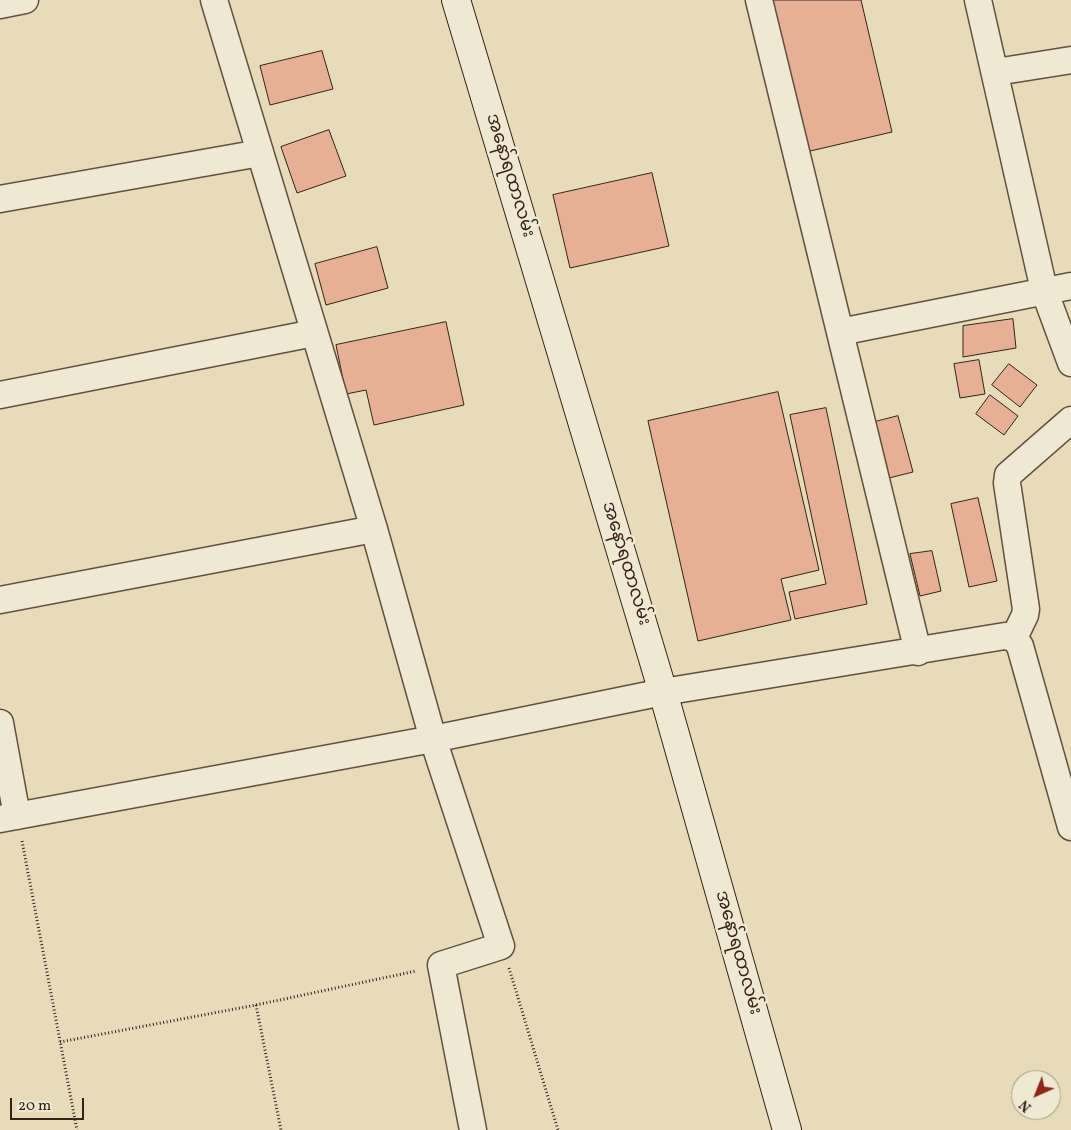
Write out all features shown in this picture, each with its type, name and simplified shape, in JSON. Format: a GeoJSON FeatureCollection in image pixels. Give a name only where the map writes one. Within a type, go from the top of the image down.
{"type":"FeatureCollection","features":[{"type":"Feature","properties":{"kind":"main road","name":"အနော်ရထာလမ်း"},"geometry":{"type":"LineString","coordinates":[[456,0],[663,692],[787,1130]]}},
{"type":"Feature","properties":{"kind":"street"},"geometry":{"type":"LineString","coordinates":[[0,5],[25,0]]}},
{"type":"Feature","properties":{"kind":"street"},"geometry":{"type":"LineString","coordinates":[[214,0],[374,529],[433,739],[501,946],[442,965],[473,1130]]}},
{"type":"Feature","properties":{"kind":"street"},"geometry":{"type":"LineString","coordinates":[[759,0],[918,652]]}},
{"type":"Feature","properties":{"kind":"street"},"geometry":{"type":"LineString","coordinates":[[978,0],[996,72],[1044,290],[1071,363]]}},
{"type":"Feature","properties":{"kind":"street"},"geometry":{"type":"LineString","coordinates":[[996,72],[1071,60]]}},
{"type":"Feature","properties":{"kind":"street"},"geometry":{"type":"LineString","coordinates":[[0,199],[260,153]]}},
{"type":"Feature","properties":{"kind":"street"},"geometry":{"type":"LineString","coordinates":[[840,332],[1071,286]]}},
{"type":"Feature","properties":{"kind":"street"},"geometry":{"type":"LineString","coordinates":[[0,395],[314,333]]}},
{"type":"Feature","properties":{"kind":"street"},"geometry":{"type":"LineString","coordinates":[[1014,638],[1026,609],[1007,483],[1008,475],[1071,420]]}},
{"type":"Feature","properties":{"kind":"street"},"geometry":{"type":"LineString","coordinates":[[0,600],[374,529]]}},
{"type":"Feature","properties":{"kind":"street"},"geometry":{"type":"LineString","coordinates":[[0,722],[9,818],[433,739],[663,692],[918,652],[1006,636],[1014,638],[1020,646],[1071,827]]}},
{"type":"Feature","properties":{"kind":"path"},"geometry":{"type":"LineString","coordinates":[[9,818],[60,1042],[77,1130]]}},
{"type":"Feature","properties":{"kind":"path"},"geometry":{"type":"LineString","coordinates":[[501,946],[521,1001],[558,1130]]}},
{"type":"Feature","properties":{"kind":"path"},"geometry":{"type":"LineString","coordinates":[[60,1042],[256,1005],[442,965]]}},
{"type":"Feature","properties":{"kind":"path"},"geometry":{"type":"LineString","coordinates":[[256,1005],[281,1130]]}},
{"type":"Feature","properties":{"kind":"building"},"geometry":{"type":"Polygon","coordinates":[[[771,0],[861,0],[892,132],[806,152],[771,0]]]}},
{"type":"Feature","properties":{"kind":"building"},"geometry":{"type":"Polygon","coordinates":[[[322,51],[333,89],[270,105],[260,66],[322,51]]]}},
{"type":"Feature","properties":{"kind":"building"},"geometry":{"type":"Polygon","coordinates":[[[329,130],[346,176],[297,193],[281,147],[329,130]]]}},
{"type":"Feature","properties":{"kind":"building"},"geometry":{"type":"Polygon","coordinates":[[[652,173],[669,246],[570,268],[553,195],[652,173]]]}},
{"type":"Feature","properties":{"kind":"building"},"geometry":{"type":"Polygon","coordinates":[[[377,247],[388,288],[326,305],[315,264],[377,247]]]}},
{"type":"Feature","properties":{"kind":"building"},"geometry":{"type":"Polygon","coordinates":[[[1013,319],[1016,348],[963,357],[963,326],[1013,319]]]}},
{"type":"Feature","properties":{"kind":"building"},"geometry":{"type":"Polygon","coordinates":[[[446,322],[464,405],[374,425],[366,390],[346,394],[336,345],[446,322]]]}},
{"type":"Feature","properties":{"kind":"building"},"geometry":{"type":"Polygon","coordinates":[[[979,360],[985,394],[960,398],[954,364],[979,360]]]}},
{"type":"Feature","properties":{"kind":"building"},"geometry":{"type":"Polygon","coordinates":[[[1009,364],[1037,385],[1020,407],[992,385],[1009,364]]]}},
{"type":"Feature","properties":{"kind":"building"},"geometry":{"type":"Polygon","coordinates":[[[778,392],[819,570],[781,579],[791,620],[698,641],[648,421],[778,392]]]}},
{"type":"Feature","properties":{"kind":"building"},"geometry":{"type":"Polygon","coordinates":[[[990,395],[1018,416],[1004,435],[976,414],[990,395]]]}},
{"type":"Feature","properties":{"kind":"building"},"geometry":{"type":"Polygon","coordinates":[[[826,408],[867,604],[795,619],[789,592],[826,584],[790,415],[826,408]]]}},
{"type":"Feature","properties":{"kind":"building"},"geometry":{"type":"Polygon","coordinates":[[[898,416],[913,472],[889,478],[875,422],[898,416]]]}},
{"type":"Feature","properties":{"kind":"building"},"geometry":{"type":"Polygon","coordinates":[[[978,498],[997,581],[969,587],[951,504],[978,498]]]}},
{"type":"Feature","properties":{"kind":"building"},"geometry":{"type":"Polygon","coordinates":[[[932,551],[941,591],[920,596],[910,554],[932,551]]]}}]}
